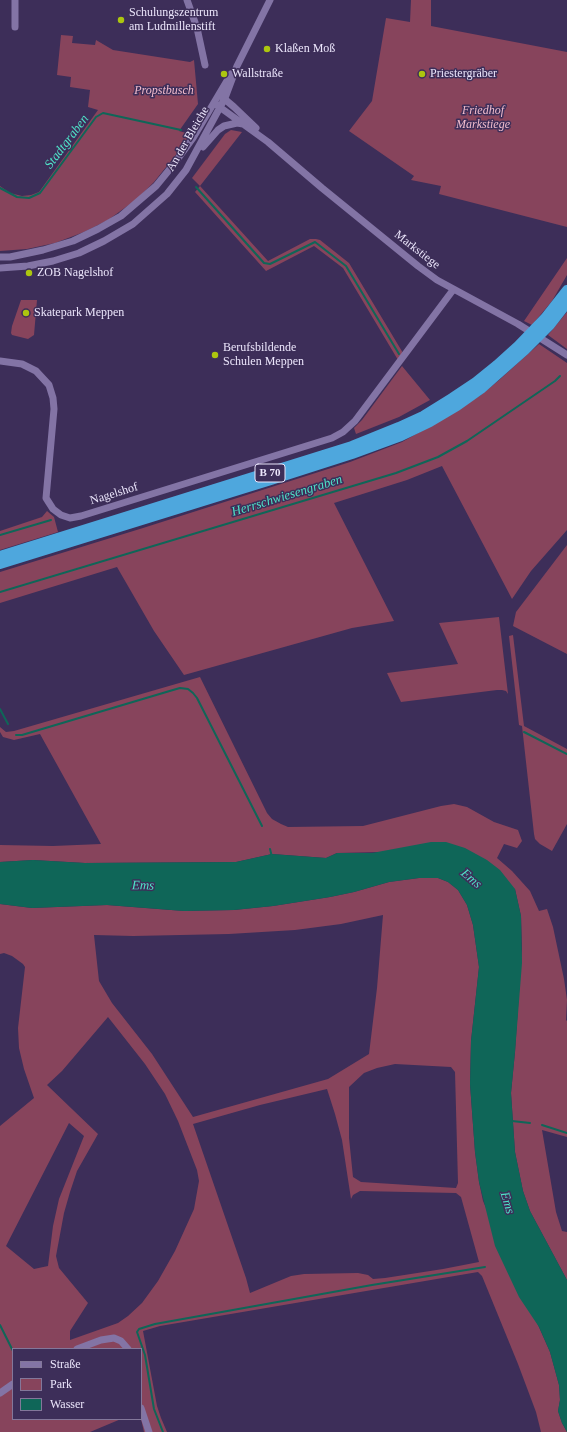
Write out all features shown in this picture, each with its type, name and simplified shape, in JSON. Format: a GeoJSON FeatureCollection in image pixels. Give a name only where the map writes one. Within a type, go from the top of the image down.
{"type":"FeatureCollection","features":[{"type":"Feature","properties":{"kind":"highway","name":"B 70"},"geometry":{"type":"LineString","coordinates":[[547,321],[567,290]]}},
{"type":"Feature","properties":{"kind":"highway","name":"B 70"},"geometry":{"type":"LineString","coordinates":[[0,564],[271,480],[352,454],[401,436],[430,422],[457,406],[481,389],[547,321],[567,303]]}},
{"type":"Feature","properties":{"kind":"highway","name":"B 70"},"geometry":{"type":"LineString","coordinates":[[0,556],[352,446],[424,416],[476,382],[522,348]]}},
{"type":"Feature","properties":{"kind":"street"},"geometry":{"type":"LineString","coordinates":[[15,0],[15,27]]}},
{"type":"Feature","properties":{"kind":"street"},"geometry":{"type":"LineString","coordinates":[[187,0],[198,28],[205,65]]}},
{"type":"Feature","properties":{"kind":"street"},"geometry":{"type":"LineString","coordinates":[[222,96],[229,77],[237,66],[270,0]]}},
{"type":"Feature","properties":{"kind":"street","name":"An der Bleiche"},"geometry":{"type":"LineString","coordinates":[[0,268],[28,266],[53,261],[79,253],[104,241],[133,224],[151,210],[167,194],[186,170],[222,96]]}},
{"type":"Feature","properties":{"kind":"street","name":"Markstiege"},"geometry":{"type":"LineString","coordinates":[[222,96],[245,117],[268,142]]}},
{"type":"Feature","properties":{"kind":"street","name":"An der Bleiche"},"geometry":{"type":"LineString","coordinates":[[0,257],[10,257],[42,250],[73,241],[98,230],[121,216],[156,186],[217,105]]}},
{"type":"Feature","properties":{"kind":"street","name":"Markstiege"},"geometry":{"type":"LineString","coordinates":[[217,105],[268,142],[418,266],[453,290],[518,324],[567,355]]}},
{"type":"Feature","properties":{"kind":"street"},"geometry":{"type":"LineString","coordinates":[[186,170],[209,139],[218,130],[230,124],[237,123],[245,125]]}},
{"type":"Feature","properties":{"kind":"street","name":"Nagelshof"},"geometry":{"type":"LineString","coordinates":[[0,361],[22,364],[36,371],[49,385],[53,398],[54,409],[46,498],[53,509],[61,515],[70,518],[81,516],[332,438],[343,432],[355,421],[453,290]]}},
{"type":"Feature","properties":{"kind":"street"},"geometry":{"type":"LineString","coordinates":[[80,1348],[101,1340],[114,1338],[121,1341],[127,1348]]}},
{"type":"Feature","properties":{"kind":"street"},"geometry":{"type":"LineString","coordinates":[[0,1393],[12,1385]]}},
{"type":"Feature","properties":{"kind":"street"},"geometry":{"type":"LineString","coordinates":[[142,1411],[149,1432]]}},
{"type":"Feature","properties":{"kind":"green space","name":"Friedhof Markstiege"},"geometry":{"type":"Polygon","coordinates":[[[411,0],[431,0],[431,26],[567,52],[567,227],[439,194],[441,186],[411,180],[414,176],[349,131],[372,101],[386,18],[410,22],[411,0]]]}},
{"type":"Feature","properties":{"kind":"green space","name":"Propstbusch"},"geometry":{"type":"Polygon","coordinates":[[[61,35],[73,36],[72,43],[95,45],[96,40],[113,50],[190,62],[194,60],[198,104],[179,131],[190,134],[179,151],[154,182],[137,199],[108,220],[84,232],[55,243],[27,249],[0,251],[0,186],[10,193],[22,196],[39,192],[98,110],[88,107],[90,90],[70,87],[71,77],[57,75],[61,35]]]}},
{"type":"Feature","properties":{"kind":"green space"},"geometry":{"type":"Polygon","coordinates":[[[231,130],[242,132],[200,186],[192,178],[225,134],[231,130]]]}},
{"type":"Feature","properties":{"kind":"green space"},"geometry":{"type":"Polygon","coordinates":[[[200,186],[268,261],[310,239],[316,239],[320,240],[349,263],[403,353],[398,360],[343,268],[314,246],[266,271],[195,192],[200,186]]]}},
{"type":"Feature","properties":{"kind":"green space"},"geometry":{"type":"Polygon","coordinates":[[[567,258],[567,275],[552,301],[532,325],[524,321],[567,258]]]}},
{"type":"Feature","properties":{"kind":"green space","name":"Skatepark Meppen"},"geometry":{"type":"Polygon","coordinates":[[[21,300],[37,300],[34,335],[28,339],[12,335],[11,333],[21,300]]]}},
{"type":"Feature","properties":{"kind":"green space"},"geometry":{"type":"Polygon","coordinates":[[[567,312],[567,349],[548,335],[567,312]]]}},
{"type":"Feature","properties":{"kind":"green space"},"geometry":{"type":"Polygon","coordinates":[[[539,344],[567,363],[567,530],[531,571],[512,599],[442,466],[407,480],[334,503],[394,621],[352,628],[184,675],[154,631],[117,567],[0,603],[0,572],[350,462],[402,442],[481,395],[539,344]]]}},
{"type":"Feature","properties":{"kind":"green space"},"geometry":{"type":"Polygon","coordinates":[[[402,366],[430,400],[399,417],[356,434],[354,428],[362,420],[402,366]]]}},
{"type":"Feature","properties":{"kind":"green space"},"geometry":{"type":"Polygon","coordinates":[[[47,511],[54,517],[58,532],[0,550],[0,531],[42,517],[47,511]]]}},
{"type":"Feature","properties":{"kind":"green space"},"geometry":{"type":"Polygon","coordinates":[[[567,545],[567,654],[513,626],[516,612],[567,545]]]}},
{"type":"Feature","properties":{"kind":"green space"},"geometry":{"type":"Polygon","coordinates":[[[499,617],[508,694],[506,691],[497,690],[401,702],[387,673],[458,664],[439,623],[499,617]]]}},
{"type":"Feature","properties":{"kind":"green space"},"geometry":{"type":"Polygon","coordinates":[[[513,635],[524,726],[567,749],[567,824],[552,851],[540,844],[535,839],[534,834],[522,726],[519,725],[509,636],[513,635]]]}},
{"type":"Feature","properties":{"kind":"green space"},"geometry":{"type":"Polygon","coordinates":[[[200,677],[267,813],[272,819],[281,824],[288,827],[363,826],[454,804],[467,807],[494,822],[518,830],[522,841],[517,848],[504,844],[497,858],[512,871],[530,891],[539,911],[547,909],[553,927],[567,1000],[567,1137],[542,1130],[556,1212],[562,1231],[567,1232],[567,1280],[530,1211],[523,1191],[515,1152],[511,1093],[522,948],[521,916],[515,889],[380,852],[337,853],[326,858],[272,854],[236,862],[85,863],[33,860],[0,862],[0,845],[53,846],[101,844],[40,734],[14,740],[3,737],[0,732],[0,727],[6,732],[14,731],[200,677]]]}},
{"type":"Feature","properties":{"kind":"green space"},"geometry":{"type":"Polygon","coordinates":[[[419,878],[438,878],[448,882],[458,890],[467,905],[473,925],[479,967],[471,1041],[470,1084],[475,1152],[479,1182],[483,1201],[550,1352],[559,1385],[560,1400],[558,1411],[567,1432],[541,1432],[536,1412],[518,1364],[482,1276],[478,1272],[160,1326],[143,1331],[157,1406],[167,1432],[144,1432],[141,1420],[142,1348],[12,1348],[12,1420],[119,1420],[90,1432],[0,1432],[0,1126],[34,1098],[24,1069],[19,1048],[18,1028],[25,967],[12,956],[4,953],[0,954],[0,904],[32,908],[107,905],[184,911],[234,910],[273,906],[354,892],[389,882],[419,878]],[[383,915],[341,924],[295,930],[229,934],[133,936],[94,935],[99,981],[112,1003],[152,1054],[193,1117],[328,1079],[369,1054],[377,988],[383,915]],[[108,1017],[62,1071],[47,1085],[98,1134],[77,1171],[64,1213],[56,1256],[59,1268],[88,1303],[70,1331],[70,1340],[118,1323],[142,1303],[158,1281],[175,1251],[194,1209],[199,1181],[197,1170],[178,1121],[165,1094],[145,1064],[108,1017]],[[395,1064],[364,1073],[349,1087],[349,1138],[353,1177],[361,1182],[456,1188],[458,1183],[455,1072],[451,1067],[395,1064]],[[327,1089],[260,1105],[193,1124],[250,1293],[291,1276],[304,1274],[358,1273],[368,1275],[373,1279],[443,1269],[479,1262],[461,1197],[456,1193],[360,1191],[353,1195],[351,1199],[342,1140],[327,1089]],[[69,1123],[6,1246],[34,1269],[48,1266],[53,1226],[59,1199],[84,1136],[69,1123]]]}},
{"type":"Feature","properties":{"kind":"water","name":"Ems"},"geometry":{"type":"Polygon","coordinates":[[[431,842],[446,842],[465,848],[487,860],[500,870],[515,889],[521,916],[522,963],[511,1093],[515,1152],[523,1191],[530,1211],[567,1280],[567,1432],[558,1411],[560,1400],[559,1385],[550,1352],[539,1327],[519,1297],[495,1246],[479,1182],[475,1152],[470,1084],[471,1041],[479,967],[473,925],[467,905],[458,890],[448,882],[438,878],[419,878],[389,882],[330,897],[273,906],[234,910],[184,911],[107,905],[32,908],[0,904],[0,862],[33,860],[85,863],[236,862],[272,854],[326,858],[337,853],[372,853],[431,842]]]}},
{"type":"Feature","properties":{"kind":"waterway","name":"Stadtgraben"},"geometry":{"type":"LineString","coordinates":[[0,188],[17,197],[29,198],[40,193],[96,117],[103,113],[181,130]]}},
{"type":"Feature","properties":{"kind":"waterway"},"geometry":{"type":"LineString","coordinates":[[196,187],[264,263],[270,264],[315,242],[346,266],[399,354]]}},
{"type":"Feature","properties":{"kind":"waterway","name":"Herrschwiesengraben"},"geometry":{"type":"LineString","coordinates":[[0,592],[396,473],[438,457],[467,441],[555,381],[560,376]]}},
{"type":"Feature","properties":{"kind":"waterway"},"geometry":{"type":"LineString","coordinates":[[0,535],[51,520]]}},
{"type":"Feature","properties":{"kind":"waterway"},"geometry":{"type":"LineString","coordinates":[[16,735],[22,735],[180,688],[188,689],[197,698],[262,826]]}},
{"type":"Feature","properties":{"kind":"waterway"},"geometry":{"type":"LineString","coordinates":[[0,709],[8,724]]}},
{"type":"Feature","properties":{"kind":"waterway"},"geometry":{"type":"LineString","coordinates":[[524,732],[567,754]]}},
{"type":"Feature","properties":{"kind":"waterway"},"geometry":{"type":"LineString","coordinates":[[270,849],[272,857]]}},
{"type":"Feature","properties":{"kind":"waterway"},"geometry":{"type":"LineString","coordinates":[[512,1121],[530,1123]]}},
{"type":"Feature","properties":{"kind":"waterway"},"geometry":{"type":"LineString","coordinates":[[542,1125],[567,1133]]}},
{"type":"Feature","properties":{"kind":"waterway"},"geometry":{"type":"LineString","coordinates":[[163,1432],[154,1409],[145,1355],[137,1332],[139,1329],[155,1324],[372,1285],[485,1267]]}},
{"type":"Feature","properties":{"kind":"waterway"},"geometry":{"type":"LineString","coordinates":[[0,1325],[12,1349]]}},
{"type":"Feature","properties":{"kind":"place","name":"Schulungszentrum am Ludmillenstift"},"geometry":{"type":"Point","coordinates":[121,20]}},
{"type":"Feature","properties":{"kind":"place","name":"Klaßen Moß"},"geometry":{"type":"Point","coordinates":[267,49]}},
{"type":"Feature","properties":{"kind":"place","name":"Wallstraße"},"geometry":{"type":"Point","coordinates":[224,74]}},
{"type":"Feature","properties":{"kind":"place","name":"Priestergräber"},"geometry":{"type":"Point","coordinates":[422,74]}},
{"type":"Feature","properties":{"kind":"place","name":"ZOB Nagelshof"},"geometry":{"type":"Point","coordinates":[29,273]}},
{"type":"Feature","properties":{"kind":"place","name":"Skatepark Meppen"},"geometry":{"type":"Point","coordinates":[26,313]}},
{"type":"Feature","properties":{"kind":"place","name":"Berufsbildende Schulen Meppen"},"geometry":{"type":"Point","coordinates":[215,355]}}]}
